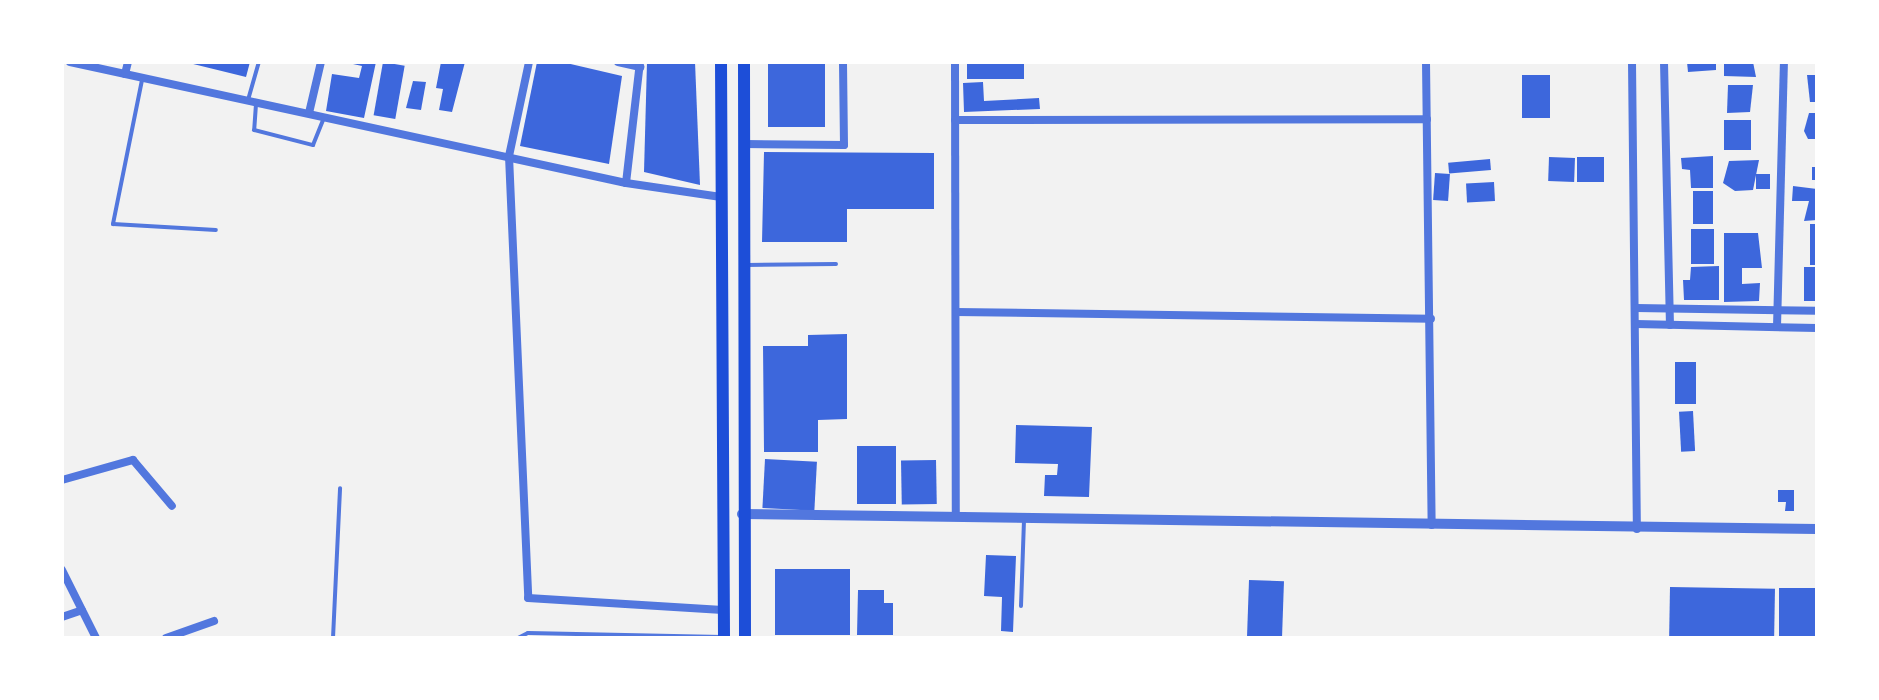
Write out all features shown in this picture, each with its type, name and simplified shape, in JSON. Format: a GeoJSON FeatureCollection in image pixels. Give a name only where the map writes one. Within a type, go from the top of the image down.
{"type":"FeatureCollection","features":[{"type":"Feature","properties":{"kind":"main road"},"geometry":{"type":"LineString","coordinates":[[721,62],[724,638]]}},
{"type":"Feature","properties":{"kind":"main road"},"geometry":{"type":"LineString","coordinates":[[744,62],[742,514],[745,638]]}},
{"type":"Feature","properties":{"kind":"street"},"geometry":{"type":"LineString","coordinates":[[70,62],[626,183],[721,197]]}},
{"type":"Feature","properties":{"kind":"street"},"geometry":{"type":"LineString","coordinates":[[125,74],[128,62]]}},
{"type":"Feature","properties":{"kind":"street"},"geometry":{"type":"LineString","coordinates":[[309,113],[321,62]]}},
{"type":"Feature","properties":{"kind":"street"},"geometry":{"type":"LineString","coordinates":[[529,62],[509,156],[528,598],[723,610]]}},
{"type":"Feature","properties":{"kind":"street"},"geometry":{"type":"LineString","coordinates":[[618,62],[640,64],[626,183]]}},
{"type":"Feature","properties":{"kind":"street"},"geometry":{"type":"LineString","coordinates":[[744,144],[844,145],[843,62]]}},
{"type":"Feature","properties":{"kind":"street"},"geometry":{"type":"LineString","coordinates":[[955,62],[956,515]]}},
{"type":"Feature","properties":{"kind":"street"},"geometry":{"type":"LineString","coordinates":[[1426,62],[1432,525]]}},
{"type":"Feature","properties":{"kind":"street"},"geometry":{"type":"LineString","coordinates":[[1632,62],[1637,530]]}},
{"type":"Feature","properties":{"kind":"street"},"geometry":{"type":"LineString","coordinates":[[1664,62],[1670,325]]}},
{"type":"Feature","properties":{"kind":"street"},"geometry":{"type":"LineString","coordinates":[[1777,327],[1784,62]]}},
{"type":"Feature","properties":{"kind":"street"},"geometry":{"type":"LineString","coordinates":[[955,120],[1427,119]]}},
{"type":"Feature","properties":{"kind":"street"},"geometry":{"type":"LineString","coordinates":[[1636,308],[1817,311]]}},
{"type":"Feature","properties":{"kind":"street"},"geometry":{"type":"LineString","coordinates":[[956,312],[1431,319]]}},
{"type":"Feature","properties":{"kind":"street"},"geometry":{"type":"LineString","coordinates":[[1636,324],[1817,328]]}},
{"type":"Feature","properties":{"kind":"street"},"geometry":{"type":"LineString","coordinates":[[62,480],[133,460],[172,506]]}},
{"type":"Feature","properties":{"kind":"street"},"geometry":{"type":"LineString","coordinates":[[742,514],[1024,516],[1637,530],[1817,529]]}},
{"type":"Feature","properties":{"kind":"street"},"geometry":{"type":"LineString","coordinates":[[62,570],[96,638]]}},
{"type":"Feature","properties":{"kind":"street"},"geometry":{"type":"LineString","coordinates":[[62,617],[82,610]]}},
{"type":"Feature","properties":{"kind":"street"},"geometry":{"type":"LineString","coordinates":[[166,638],[214,621]]}},
{"type":"Feature","properties":{"kind":"lane"},"geometry":{"type":"LineString","coordinates":[[259,62],[252,101],[254,130],[313,145],[324,117]]}},
{"type":"Feature","properties":{"kind":"lane"},"geometry":{"type":"LineString","coordinates":[[142,78],[113,224],[216,230]]}},
{"type":"Feature","properties":{"kind":"lane"},"geometry":{"type":"LineString","coordinates":[[744,265],[836,264]]}},
{"type":"Feature","properties":{"kind":"lane"},"geometry":{"type":"LineString","coordinates":[[333,638],[340,488]]}},
{"type":"Feature","properties":{"kind":"lane"},"geometry":{"type":"LineString","coordinates":[[1021,606],[1024,516]]}},
{"type":"Feature","properties":{"kind":"lane"},"geometry":{"type":"LineString","coordinates":[[518,638],[528,633],[724,638]]}},
{"type":"Feature","properties":{"kind":"building"},"geometry":{"type":"Polygon","coordinates":[[[185,62],[250,62],[246,77],[185,62]]]}},
{"type":"Feature","properties":{"kind":"building"},"geometry":{"type":"Polygon","coordinates":[[[344,62],[376,62],[364,118],[326,111],[332,74],[359,78],[362,66],[344,62]]]}},
{"type":"Feature","properties":{"kind":"building"},"geometry":{"type":"Polygon","coordinates":[[[383,62],[405,66],[395,119],[374,115],[383,62]]]}},
{"type":"Feature","properties":{"kind":"building"},"geometry":{"type":"Polygon","coordinates":[[[441,62],[465,62],[452,112],[439,110],[443,89],[436,88],[441,62]]]}},
{"type":"Feature","properties":{"kind":"building"},"geometry":{"type":"Polygon","coordinates":[[[537,62],[562,62],[622,76],[609,164],[520,146],[537,62]]]}},
{"type":"Feature","properties":{"kind":"building"},"geometry":{"type":"Polygon","coordinates":[[[647,62],[695,62],[700,185],[644,172],[647,62]]]}},
{"type":"Feature","properties":{"kind":"building"},"geometry":{"type":"Polygon","coordinates":[[[768,62],[825,62],[825,127],[768,127],[768,62]]]}},
{"type":"Feature","properties":{"kind":"building"},"geometry":{"type":"Polygon","coordinates":[[[967,62],[1024,62],[1024,79],[967,79],[967,62]]]}},
{"type":"Feature","properties":{"kind":"building"},"geometry":{"type":"Polygon","coordinates":[[[1687,62],[1716,62],[1716,70],[1688,72],[1687,62]]]}},
{"type":"Feature","properties":{"kind":"building"},"geometry":{"type":"Polygon","coordinates":[[[1724,62],[1753,62],[1756,77],[1724,76],[1724,62]]]}},
{"type":"Feature","properties":{"kind":"building"},"geometry":{"type":"Polygon","coordinates":[[[1522,75],[1550,75],[1550,118],[1522,118],[1522,75]]]}},
{"type":"Feature","properties":{"kind":"building"},"geometry":{"type":"Polygon","coordinates":[[[1807,75],[1817,75],[1817,102],[1810,102],[1807,75]]]}},
{"type":"Feature","properties":{"kind":"building"},"geometry":{"type":"Polygon","coordinates":[[[413,81],[426,82],[421,110],[406,108],[413,81]]]}},
{"type":"Feature","properties":{"kind":"building"},"geometry":{"type":"Polygon","coordinates":[[[983,82],[984,101],[1039,98],[1040,109],[964,112],[963,83],[983,82]]]}},
{"type":"Feature","properties":{"kind":"building"},"geometry":{"type":"Polygon","coordinates":[[[1728,85],[1753,85],[1750,112],[1727,113],[1728,85]]]}},
{"type":"Feature","properties":{"kind":"building"},"geometry":{"type":"Polygon","coordinates":[[[1809,113],[1817,113],[1817,139],[1808,139],[1804,131],[1809,113]]]}},
{"type":"Feature","properties":{"kind":"building"},"geometry":{"type":"Polygon","coordinates":[[[1724,120],[1751,120],[1751,150],[1724,150],[1724,120]]]}},
{"type":"Feature","properties":{"kind":"building"},"geometry":{"type":"Polygon","coordinates":[[[764,152],[934,153],[934,209],[847,209],[847,242],[762,242],[764,152]]]}},
{"type":"Feature","properties":{"kind":"building"},"geometry":{"type":"Polygon","coordinates":[[[1713,156],[1713,188],[1691,188],[1690,170],[1682,169],[1681,158],[1713,156]]]}},
{"type":"Feature","properties":{"kind":"building"},"geometry":{"type":"Polygon","coordinates":[[[1549,157],[1575,158],[1574,182],[1548,181],[1549,157]]]}},
{"type":"Feature","properties":{"kind":"building"},"geometry":{"type":"Polygon","coordinates":[[[1577,157],[1604,157],[1604,182],[1577,182],[1577,157]]]}},
{"type":"Feature","properties":{"kind":"building"},"geometry":{"type":"Polygon","coordinates":[[[1490,159],[1491,170],[1449,174],[1448,163],[1490,159]]]}},
{"type":"Feature","properties":{"kind":"building"},"geometry":{"type":"Polygon","coordinates":[[[1759,160],[1753,190],[1735,191],[1723,183],[1729,161],[1759,160]]]}},
{"type":"Feature","properties":{"kind":"building"},"geometry":{"type":"Polygon","coordinates":[[[1812,167],[1817,167],[1817,180],[1812,180],[1812,167]]]}},
{"type":"Feature","properties":{"kind":"building"},"geometry":{"type":"Polygon","coordinates":[[[1435,173],[1450,174],[1448,201],[1433,200],[1435,173]]]}},
{"type":"Feature","properties":{"kind":"building"},"geometry":{"type":"Polygon","coordinates":[[[1756,174],[1770,174],[1770,189],[1756,189],[1756,174]]]}},
{"type":"Feature","properties":{"kind":"building"},"geometry":{"type":"Polygon","coordinates":[[[1494,182],[1495,201],[1467,202],[1466,183],[1494,182]]]}},
{"type":"Feature","properties":{"kind":"building"},"geometry":{"type":"Polygon","coordinates":[[[1793,186],[1817,189],[1817,220],[1804,221],[1809,201],[1792,201],[1793,186]]]}},
{"type":"Feature","properties":{"kind":"building"},"geometry":{"type":"Polygon","coordinates":[[[1693,191],[1713,191],[1713,224],[1693,224],[1693,191]]]}},
{"type":"Feature","properties":{"kind":"building"},"geometry":{"type":"Polygon","coordinates":[[[1810,224],[1817,224],[1817,265],[1810,265],[1810,224]]]}},
{"type":"Feature","properties":{"kind":"building"},"geometry":{"type":"Polygon","coordinates":[[[1691,229],[1714,229],[1714,264],[1691,264],[1691,229]]]}},
{"type":"Feature","properties":{"kind":"building"},"geometry":{"type":"Polygon","coordinates":[[[1724,233],[1758,233],[1762,268],[1742,268],[1742,284],[1760,283],[1759,301],[1724,302],[1724,233]]]}},
{"type":"Feature","properties":{"kind":"building"},"geometry":{"type":"Polygon","coordinates":[[[1719,266],[1719,300],[1684,300],[1683,280],[1690,280],[1691,267],[1719,266]]]}},
{"type":"Feature","properties":{"kind":"building"},"geometry":{"type":"Polygon","coordinates":[[[1804,267],[1817,267],[1817,301],[1804,301],[1804,267]]]}},
{"type":"Feature","properties":{"kind":"building"},"geometry":{"type":"Polygon","coordinates":[[[847,334],[847,419],[818,420],[818,452],[764,452],[763,346],[808,346],[808,335],[847,334]]]}},
{"type":"Feature","properties":{"kind":"building"},"geometry":{"type":"Polygon","coordinates":[[[1675,362],[1696,362],[1696,404],[1675,404],[1675,362]]]}},
{"type":"Feature","properties":{"kind":"building"},"geometry":{"type":"Polygon","coordinates":[[[1693,411],[1695,451],[1681,452],[1679,412],[1693,411]]]}},
{"type":"Feature","properties":{"kind":"building"},"geometry":{"type":"Polygon","coordinates":[[[1016,425],[1092,427],[1089,497],[1044,496],[1045,475],[1057,475],[1058,464],[1015,463],[1016,425]]]}},
{"type":"Feature","properties":{"kind":"building"},"geometry":{"type":"Polygon","coordinates":[[[857,446],[896,446],[896,504],[857,504],[857,446]]]}},
{"type":"Feature","properties":{"kind":"building"},"geometry":{"type":"Polygon","coordinates":[[[765,459],[817,462],[814,511],[762,508],[765,459]]]}},
{"type":"Feature","properties":{"kind":"building"},"geometry":{"type":"Polygon","coordinates":[[[936,460],[937,504],[902,505],[901,461],[936,460]]]}},
{"type":"Feature","properties":{"kind":"building"},"geometry":{"type":"Polygon","coordinates":[[[1778,490],[1794,490],[1794,511],[1785,511],[1786,502],[1778,502],[1778,490]]]}},
{"type":"Feature","properties":{"kind":"building"},"geometry":{"type":"Polygon","coordinates":[[[986,555],[1016,556],[1013,632],[1001,631],[1002,597],[984,596],[986,555]]]}},
{"type":"Feature","properties":{"kind":"building"},"geometry":{"type":"Polygon","coordinates":[[[775,569],[850,569],[850,635],[775,635],[775,569]]]}},
{"type":"Feature","properties":{"kind":"building"},"geometry":{"type":"Polygon","coordinates":[[[1249,580],[1284,581],[1282,638],[1247,638],[1249,580]]]}},
{"type":"Feature","properties":{"kind":"building"},"geometry":{"type":"Polygon","coordinates":[[[1670,587],[1775,589],[1774,638],[1669,638],[1670,587]]]}},
{"type":"Feature","properties":{"kind":"building"},"geometry":{"type":"Polygon","coordinates":[[[1779,588],[1817,588],[1817,638],[1779,638],[1779,588]]]}},
{"type":"Feature","properties":{"kind":"building"},"geometry":{"type":"Polygon","coordinates":[[[858,590],[884,590],[884,603],[893,603],[893,635],[857,635],[858,590]]]}}]}
